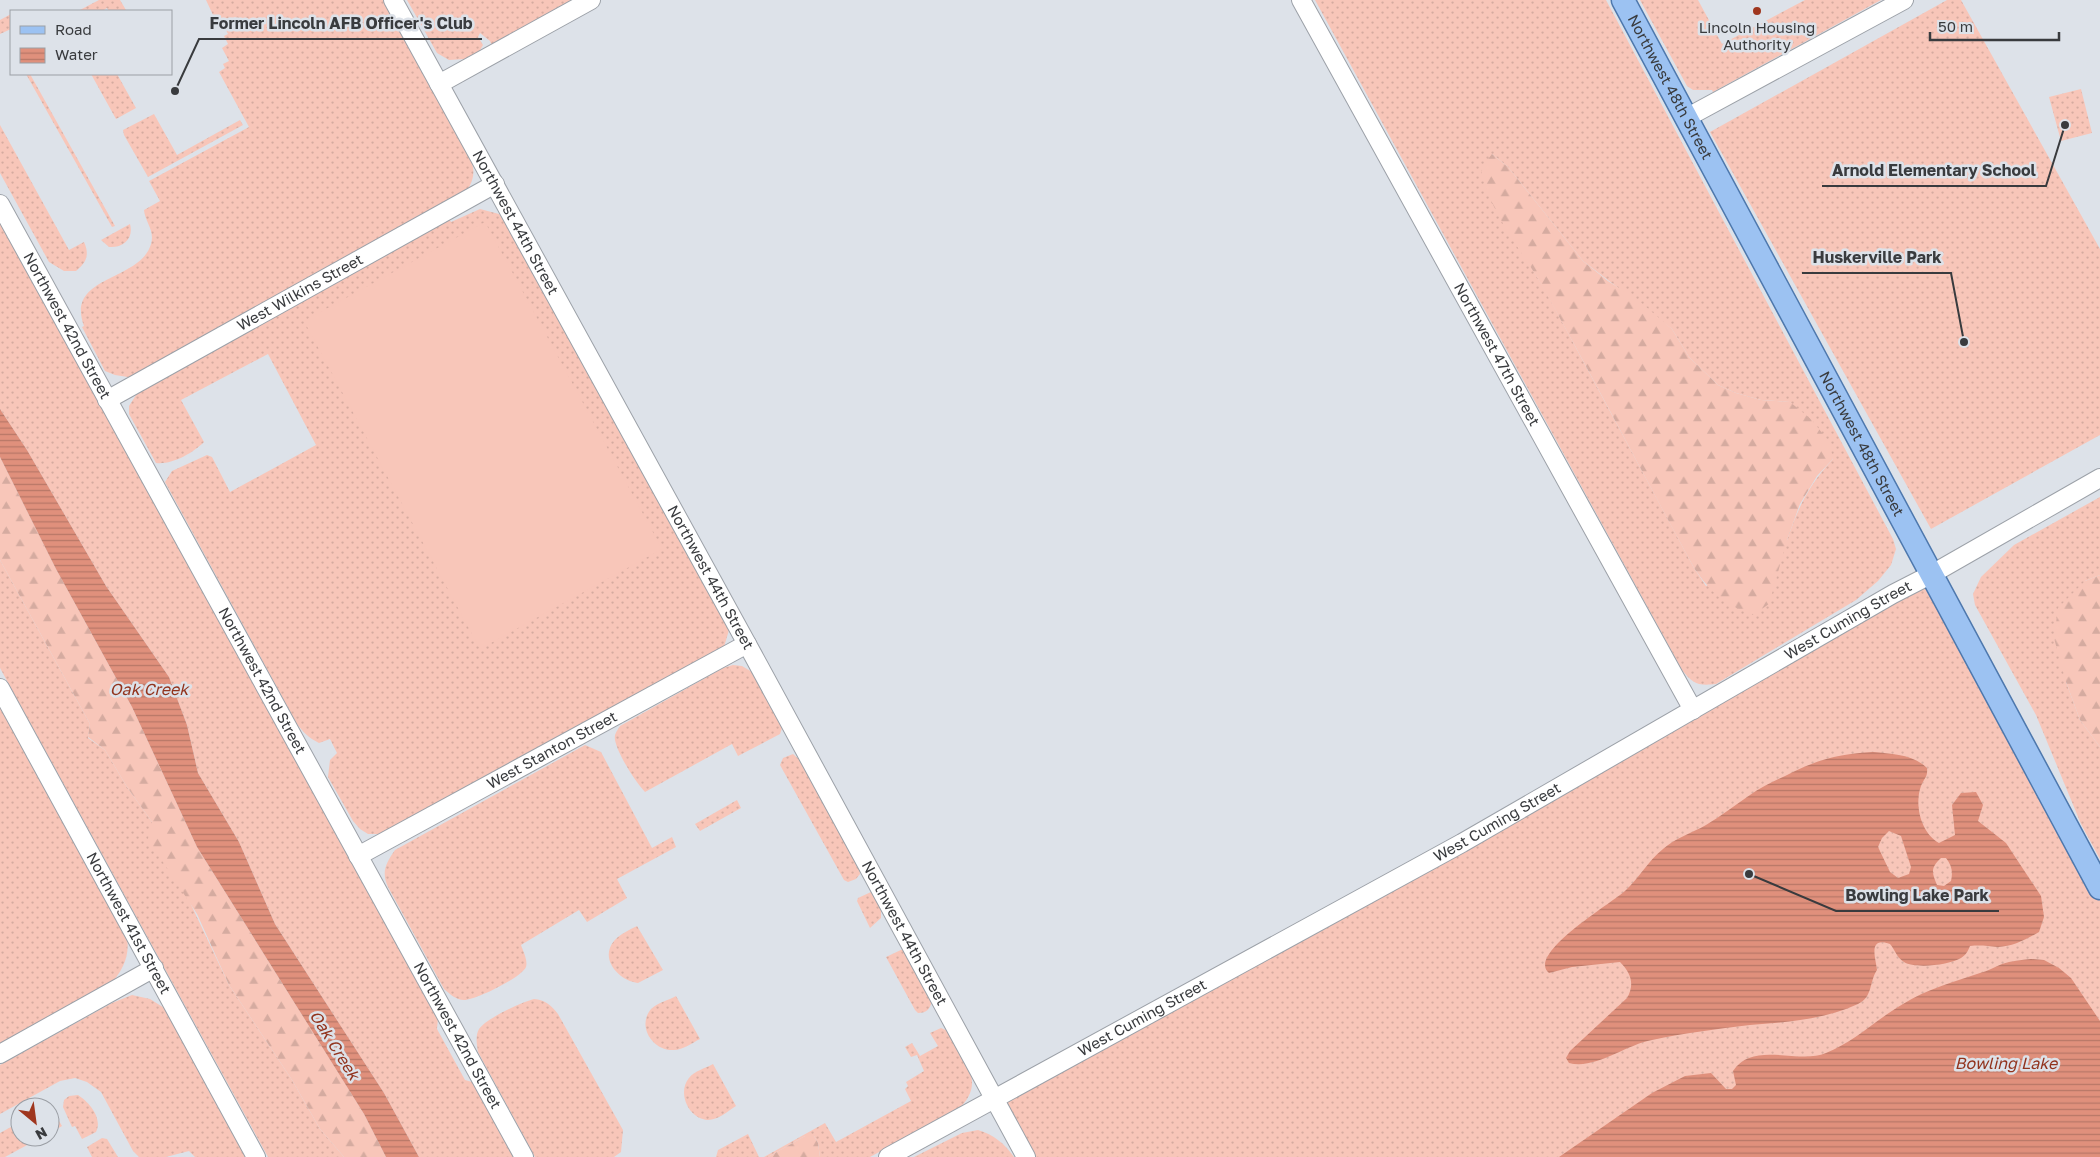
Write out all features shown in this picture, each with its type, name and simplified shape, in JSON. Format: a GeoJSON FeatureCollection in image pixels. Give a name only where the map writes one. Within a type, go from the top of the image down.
{"type":"FeatureCollection","features":[{"type":"Feature","properties":{"kind":"main road","name":"Northwest 48th Street"},"geometry":{"type":"LineString","coordinates":[[1623,0],[2100,888]]}},
{"type":"Feature","properties":{"kind":"street","name":"Northwest 44th Street"},"geometry":{"type":"LineString","coordinates":[[393,0],[1026,1157]]}},
{"type":"Feature","properties":{"kind":"street"},"geometry":{"type":"LineString","coordinates":[[439,84],[591,0]]}},
{"type":"Feature","properties":{"kind":"street","name":"Northwest 47th Street"},"geometry":{"type":"LineString","coordinates":[[1301,0],[1693,710]]}},
{"type":"Feature","properties":{"kind":"street"},"geometry":{"type":"LineString","coordinates":[[1686,118],[1904,0]]}},
{"type":"Feature","properties":{"kind":"street","name":"West Wilkins Street"},"geometry":{"type":"LineString","coordinates":[[107,400],[495,184]]}},
{"type":"Feature","properties":{"kind":"street","name":"Northwest 42nd Street"},"geometry":{"type":"LineString","coordinates":[[0,204],[524,1157]]}},
{"type":"Feature","properties":{"kind":"street","name":"West Cuming Street"},"geometry":{"type":"LineString","coordinates":[[888,1157],[1462,843],[1893,594],[1932,574],[2100,478]]}},
{"type":"Feature","properties":{"kind":"street","name":"West Stanton Street"},"geometry":{"type":"LineString","coordinates":[[358,856],[747,644]]}},
{"type":"Feature","properties":{"kind":"street","name":"Northwest 41st Street"},"geometry":{"type":"LineString","coordinates":[[0,688],[256,1157]]}},
{"type":"Feature","properties":{"kind":"street"},"geometry":{"type":"LineString","coordinates":[[0,1054],[154,968]]}},
{"type":"Feature","properties":{"kind":"green space"},"geometry":{"type":"Polygon","coordinates":[[[99,0],[120,0],[126,10],[108,10],[107,8],[104,10],[80,10],[99,0]]]}},
{"type":"Feature","properties":{"kind":"green space"},"geometry":{"type":"Polygon","coordinates":[[[206,0],[384,0],[471,160],[473,178],[468,189],[134,378],[115,375],[105,371],[82,327],[84,326],[81,309],[85,297],[106,280],[133,266],[144,256],[151,244],[152,234],[144,210],[160,201],[149,181],[249,127],[219,72],[225,68],[223,64],[229,61],[222,48],[228,44],[224,36],[228,34],[225,28],[220,30],[206,0]]]}},
{"type":"Feature","properties":{"kind":"green space"},"geometry":{"type":"Polygon","coordinates":[[[407,0],[575,0],[492,46],[490,41],[480,33],[478,37],[483,45],[479,52],[465,59],[449,60],[437,53],[407,0]]]}},
{"type":"Feature","properties":{"kind":"green space"},"geometry":{"type":"Polygon","coordinates":[[[1315,0],[1606,0],[1893,539],[1896,549],[1891,565],[1878,581],[1856,600],[1716,684],[1705,685],[1696,683],[1682,670],[1315,0]],[[1492,154],[1496,209],[1545,290],[1694,568],[1706,586],[1787,540],[1805,497],[1817,478],[1833,459],[1790,402],[1761,400],[1736,393],[1718,385],[1689,357],[1672,329],[1583,261],[1508,167],[1492,154]]]}},
{"type":"Feature","properties":{"kind":"green space"},"geometry":{"type":"Polygon","coordinates":[[[1640,0],[1698,0],[1722,44],[1805,0],[1881,0],[1713,92],[1712,90],[1693,90],[1687,86],[1640,0]]]}},
{"type":"Feature","properties":{"kind":"green space"},"geometry":{"type":"Polygon","coordinates":[[[1947,0],[1961,0],[2100,249],[2100,435],[1931,529],[1710,132],[1947,0]]]}},
{"type":"Feature","properties":{"kind":"green space"},"geometry":{"type":"Polygon","coordinates":[[[10,15],[10,29],[0,34],[0,20],[10,15]]]}},
{"type":"Feature","properties":{"kind":"green space"},"geometry":{"type":"Polygon","coordinates":[[[27,75],[31,75],[115,226],[112,227],[27,75]]]}},
{"type":"Feature","properties":{"kind":"green space"},"geometry":{"type":"Polygon","coordinates":[[[92,75],[118,75],[136,108],[116,119],[92,75]]]}},
{"type":"Feature","properties":{"kind":"green space"},"geometry":{"type":"Polygon","coordinates":[[[2081,89],[2092,133],[2061,141],[2049,97],[2081,89]]]}},
{"type":"Feature","properties":{"kind":"green space"},"geometry":{"type":"Polygon","coordinates":[[[154,114],[177,155],[240,120],[243,125],[148,177],[123,130],[154,114]]]}},
{"type":"Feature","properties":{"kind":"green space"},"geometry":{"type":"Polygon","coordinates":[[[0,125],[69,250],[84,242],[87,255],[82,265],[76,271],[64,271],[49,262],[0,173],[0,125]]]}},
{"type":"Feature","properties":{"kind":"green space"},"geometry":{"type":"Polygon","coordinates":[[[1492,154],[1508,167],[1583,261],[1608,281],[1639,301],[1672,329],[1689,357],[1718,385],[1736,393],[1761,400],[1790,402],[1812,420],[1829,442],[1833,459],[1817,476],[1800,504],[1787,540],[1769,604],[1753,615],[1734,607],[1719,597],[1694,568],[1545,291],[1491,200],[1481,168],[1492,154]]]}},
{"type":"Feature","properties":{"kind":"green space"},"geometry":{"type":"Polygon","coordinates":[[[480,209],[499,214],[507,225],[729,630],[724,647],[385,834],[368,834],[353,821],[328,777],[330,760],[337,753],[330,739],[319,743],[307,735],[297,724],[165,482],[172,471],[207,455],[212,457],[230,492],[316,445],[268,354],[181,400],[204,442],[188,454],[175,460],[156,463],[129,414],[129,406],[138,392],[449,219],[451,222],[480,209]]]}},
{"type":"Feature","properties":{"kind":"green space"},"geometry":{"type":"Polygon","coordinates":[[[0,219],[438,1018],[437,1029],[465,1080],[472,1082],[514,1157],[419,1157],[384,1093],[275,924],[239,842],[198,773],[187,725],[169,677],[106,586],[27,450],[0,409],[0,219]]]}},
{"type":"Feature","properties":{"kind":"green space"},"geometry":{"type":"Polygon","coordinates":[[[485,222],[662,549],[480,649],[304,321],[485,222]]]}},
{"type":"Feature","properties":{"kind":"green space"},"geometry":{"type":"Polygon","coordinates":[[[130,224],[129,238],[123,244],[109,247],[101,240],[130,224]]]}},
{"type":"Feature","properties":{"kind":"green space"},"geometry":{"type":"Polygon","coordinates":[[[0,457],[56,569],[132,707],[197,847],[364,1114],[386,1157],[344,1157],[320,1129],[292,1080],[229,985],[197,914],[148,839],[152,822],[127,787],[105,750],[88,737],[90,724],[0,560],[0,457]]]}},
{"type":"Feature","properties":{"kind":"green space"},"geometry":{"type":"Polygon","coordinates":[[[2100,497],[2100,575],[2085,581],[2066,682],[2080,720],[2100,747],[2100,859],[2081,824],[2036,715],[1975,605],[1973,594],[1981,577],[2014,545],[2100,497]]]}},
{"type":"Feature","properties":{"kind":"green space"},"geometry":{"type":"Polygon","coordinates":[[[0,560],[90,724],[88,738],[105,750],[127,787],[152,822],[229,985],[292,1080],[320,1129],[344,1157],[268,1157],[0,668],[0,560]]]}},
{"type":"Feature","properties":{"kind":"green space"},"geometry":{"type":"Polygon","coordinates":[[[1932,574],[2100,888],[2100,1157],[1026,1157],[994,1099],[1932,574]]]}},
{"type":"Feature","properties":{"kind":"green space"},"geometry":{"type":"Polygon","coordinates":[[[2100,575],[2100,747],[2080,720],[2066,682],[2054,638],[2058,608],[2085,581],[2100,575]]]}},
{"type":"Feature","properties":{"kind":"green space"},"geometry":{"type":"Polygon","coordinates":[[[733,665],[742,666],[752,672],[780,721],[782,728],[780,734],[738,756],[732,744],[645,792],[627,768],[617,746],[615,736],[620,726],[723,668],[733,665]]]}},
{"type":"Feature","properties":{"kind":"green space"},"geometry":{"type":"Polygon","coordinates":[[[0,706],[127,936],[128,944],[124,963],[109,986],[0,1045],[0,706]]]}},
{"type":"Feature","properties":{"kind":"green space"},"geometry":{"type":"Polygon","coordinates":[[[585,745],[601,752],[652,848],[672,837],[676,847],[617,879],[627,898],[587,922],[579,910],[521,945],[526,959],[526,967],[516,976],[498,987],[470,999],[461,1000],[456,998],[444,989],[388,887],[385,872],[389,859],[395,850],[585,745]]]}},
{"type":"Feature","properties":{"kind":"green space"},"geometry":{"type":"Polygon","coordinates":[[[793,754],[802,762],[859,866],[860,874],[856,879],[848,882],[844,880],[780,765],[783,758],[793,754]]]}},
{"type":"Feature","properties":{"kind":"green space"},"geometry":{"type":"Polygon","coordinates":[[[737,800],[741,808],[700,831],[695,824],[737,800]]]}},
{"type":"Feature","properties":{"kind":"green space"},"geometry":{"type":"Polygon","coordinates":[[[871,892],[875,893],[883,909],[881,911],[881,918],[870,928],[857,901],[858,898],[871,892]]]}},
{"type":"Feature","properties":{"kind":"green space"},"geometry":{"type":"Polygon","coordinates":[[[637,926],[663,970],[638,983],[618,974],[610,962],[609,955],[614,941],[625,932],[637,926]]]}},
{"type":"Feature","properties":{"kind":"green space"},"geometry":{"type":"Polygon","coordinates":[[[905,948],[932,1001],[929,1008],[924,1012],[918,1013],[915,1010],[886,957],[905,948]]]}},
{"type":"Feature","properties":{"kind":"green space"},"geometry":{"type":"Polygon","coordinates":[[[132,995],[150,999],[166,1009],[247,1157],[195,1157],[189,1151],[166,1157],[139,1157],[133,1151],[101,1092],[87,1082],[75,1078],[60,1081],[31,1097],[10,1097],[10,1108],[0,1114],[0,1065],[112,1003],[132,995]]]}},
{"type":"Feature","properties":{"kind":"green space"},"geometry":{"type":"Polygon","coordinates":[[[676,996],[700,1039],[681,1049],[667,1050],[654,1043],[649,1037],[645,1023],[651,1009],[676,996]]]}},
{"type":"Feature","properties":{"kind":"green space"},"geometry":{"type":"Polygon","coordinates":[[[534,999],[548,1004],[558,1014],[623,1130],[621,1152],[614,1157],[535,1157],[478,1052],[477,1035],[483,1025],[504,1011],[534,999]]]}},
{"type":"Feature","properties":{"kind":"green space"},"geometry":{"type":"Polygon","coordinates":[[[941,1028],[948,1031],[966,1061],[972,1081],[971,1090],[966,1100],[957,1110],[870,1157],[820,1157],[818,1143],[814,1136],[805,1136],[768,1157],[764,1157],[825,1123],[836,1142],[911,1101],[905,1089],[908,1086],[906,1082],[924,1071],[917,1055],[911,1057],[905,1047],[912,1043],[920,1056],[938,1046],[930,1033],[941,1028]]]}},
{"type":"Feature","properties":{"kind":"green space"},"geometry":{"type":"Polygon","coordinates":[[[713,1064],[736,1106],[719,1117],[708,1120],[695,1115],[690,1110],[686,1104],[684,1090],[691,1076],[713,1064]]]}},
{"type":"Feature","properties":{"kind":"green space"},"geometry":{"type":"Polygon","coordinates":[[[78,1095],[94,1111],[98,1121],[96,1132],[82,1139],[75,1126],[72,1127],[63,1107],[64,1100],[69,1096],[78,1095]]]}},
{"type":"Feature","properties":{"kind":"green space"},"geometry":{"type":"Polygon","coordinates":[[[10,1128],[10,1147],[24,1147],[5,1157],[0,1157],[0,1133],[10,1128]]]}},
{"type":"Feature","properties":{"kind":"green space"},"geometry":{"type":"Polygon","coordinates":[[[978,1130],[998,1140],[1014,1157],[914,1157],[962,1133],[978,1130]]]}},
{"type":"Feature","properties":{"kind":"green space"},"geometry":{"type":"Polygon","coordinates":[[[748,1134],[759,1157],[716,1157],[718,1150],[748,1134]]]}},
{"type":"Feature","properties":{"kind":"green space"},"geometry":{"type":"Polygon","coordinates":[[[805,1136],[814,1136],[818,1143],[820,1157],[768,1157],[805,1136]]]}},
{"type":"Feature","properties":{"kind":"green space"},"geometry":{"type":"Polygon","coordinates":[[[102,1138],[107,1139],[118,1157],[92,1157],[87,1147],[102,1138]]]}},
{"type":"Feature","properties":{"kind":"water","name":"Oak Creek"},"geometry":{"type":"Polygon","coordinates":[[[0,409],[27,450],[106,586],[169,677],[187,725],[198,773],[239,842],[275,924],[384,1093],[419,1157],[386,1157],[364,1114],[197,847],[132,707],[56,569],[0,457],[0,409]]]}},
{"type":"Feature","properties":{"kind":"water"},"geometry":{"type":"Polygon","coordinates":[[[1873,752],[1909,757],[1927,768],[1919,793],[1919,810],[1928,833],[1939,843],[1955,835],[1952,805],[1961,793],[1976,792],[1983,805],[1978,821],[2006,843],[2041,896],[2044,917],[2039,932],[2009,946],[1970,946],[1967,953],[1961,958],[1949,963],[1932,965],[1916,965],[1904,962],[1890,944],[1878,943],[1874,950],[1877,970],[1866,997],[1858,1004],[1818,1017],[1688,1033],[1642,1043],[1589,1063],[1569,1063],[1566,1058],[1570,1051],[1627,998],[1631,988],[1631,979],[1627,970],[1620,962],[1572,967],[1549,973],[1545,965],[1549,954],[1560,942],[1589,917],[1625,891],[1653,859],[1673,842],[1706,825],[1755,792],[1803,767],[1842,755],[1873,752]],[[1889,831],[1882,838],[1878,847],[1890,872],[1898,878],[1909,874],[1911,867],[1901,836],[1889,831]],[[1941,858],[1935,865],[1933,874],[1937,885],[1944,886],[1951,881],[1952,872],[1946,858],[1941,858]]]}},
{"type":"Feature","properties":{"kind":"water","name":"Bowling Lake"},"geometry":{"type":"Polygon","coordinates":[[[2031,959],[2044,960],[2059,968],[2071,978],[2100,1021],[2100,1157],[1559,1157],[1652,1093],[1685,1076],[1711,1073],[1726,1089],[1732,1089],[1736,1085],[1733,1071],[1742,1062],[1752,1057],[1776,1055],[1802,1057],[1826,1053],[1856,1037],[1893,1010],[1922,994],[2002,964],[2031,959]]]}},
{"type":"Feature","properties":{"kind":"place","name":"Lincoln Housing Authority"},"geometry":{"type":"Point","coordinates":[1757,11]}},
{"type":"Feature","properties":{"kind":"place","name":"Former Lincoln AFB Officer's Club"},"geometry":{"type":"Point","coordinates":[175,91]}},
{"type":"Feature","properties":{"kind":"place","name":"Arnold Elementary School"},"geometry":{"type":"Point","coordinates":[2065,125]}},
{"type":"Feature","properties":{"kind":"place","name":"Huskerville Park"},"geometry":{"type":"Point","coordinates":[1964,342]}},
{"type":"Feature","properties":{"kind":"place","name":"Bowling Lake Park"},"geometry":{"type":"Point","coordinates":[1749,874]}}]}
